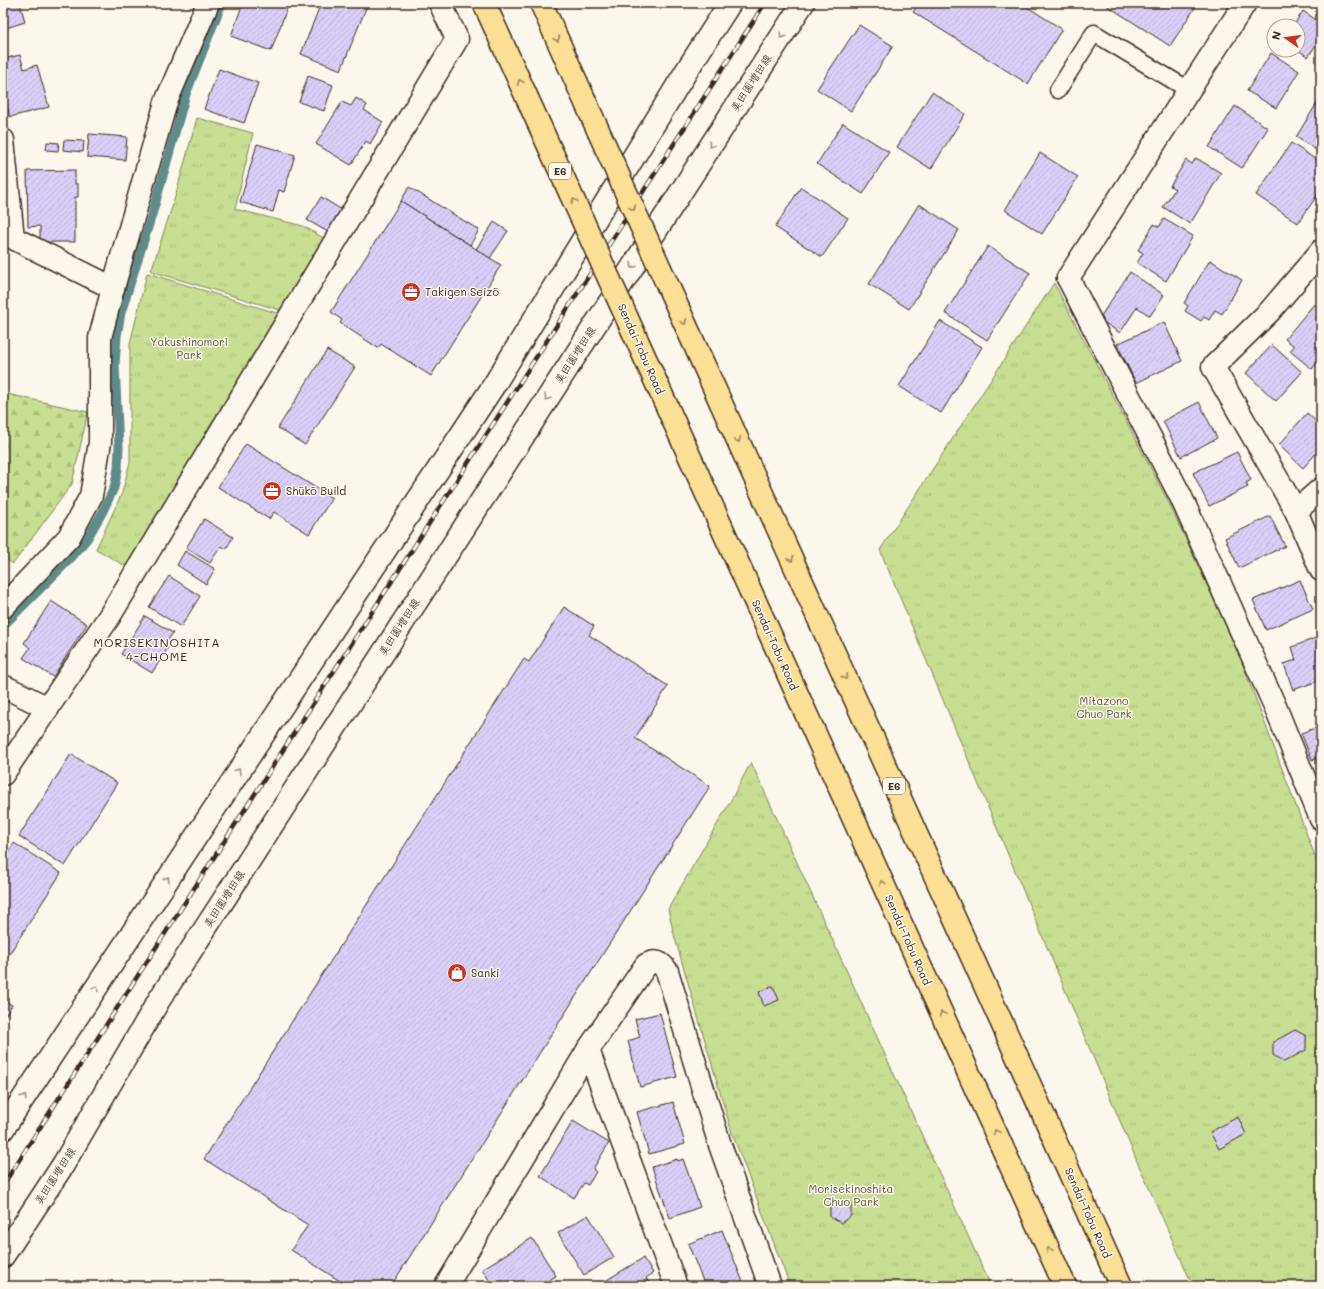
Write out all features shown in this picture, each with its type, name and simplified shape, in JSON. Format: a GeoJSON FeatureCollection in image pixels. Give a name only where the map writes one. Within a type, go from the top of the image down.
{"type":"FeatureCollection","features":[{"type":"Feature","properties":{"kind":"highway","name":"Sendai-Tobu Road"},"geometry":{"type":"LineString","coordinates":[[484,3],[1065,1286]]}},
{"type":"Feature","properties":{"kind":"highway","name":"Sendai-Tobu Road"},"geometry":{"type":"LineString","coordinates":[[541,3],[1121,1286]]}},
{"type":"Feature","properties":{"kind":"street"},"geometry":{"type":"LineString","coordinates":[[3,607],[69,537],[91,496],[100,442],[100,338],[166,102],[208,3]]}},
{"type":"Feature","properties":{"kind":"street"},"geometry":{"type":"LineString","coordinates":[[3,774],[109,617],[457,39],[440,3]]}},
{"type":"Feature","properties":{"kind":"street"},"geometry":{"type":"LineString","coordinates":[[3,1130],[194,837],[494,385],[687,70],[730,3]]}},
{"type":"Feature","properties":{"kind":"street","name":"美田園増田線"},"geometry":{"type":"LineString","coordinates":[[3,1256],[63,1165],[159,1000],[803,3]]}},
{"type":"Feature","properties":{"kind":"street"},"geometry":{"type":"LineString","coordinates":[[1245,3],[1068,278],[1181,497],[1274,704],[1321,819]]}},
{"type":"Feature","properties":{"kind":"street"},"geometry":{"type":"LineString","coordinates":[[3,140],[14,238],[113,288]]}},
{"type":"Feature","properties":{"kind":"street"},"geometry":{"type":"LineString","coordinates":[[1321,251],[1270,311],[1213,367],[1296,511],[1321,570]]}},
{"type":"Feature","properties":{"kind":"street"},"geometry":{"type":"LineString","coordinates":[[1296,511],[1321,489]]}},
{"type":"Feature","properties":{"kind":"street"},"geometry":{"type":"LineString","coordinates":[[3,686],[48,708]]}},
{"type":"Feature","properties":{"kind":"street"},"geometry":{"type":"LineString","coordinates":[[446,1286],[588,1050],[646,965],[652,962],[658,962],[664,966],[667,971],[720,1145],[770,1286]]}},
{"type":"Feature","properties":{"kind":"street"},"geometry":{"type":"LineString","coordinates":[[588,1050],[676,1286]]}},
{"type":"Feature","properties":{"kind":"lane"},"geometry":{"type":"LineString","coordinates":[[1058,90],[1094,33],[1189,90]]}},
{"type":"Feature","properties":{"kind":"green space"},"geometry":{"type":"Polygon","coordinates":[[[197,118],[253,133],[235,209],[303,226],[327,240],[283,311],[151,271],[173,204],[197,118]]]}},
{"type":"Feature","properties":{"kind":"green space","name":"Yakushinomori Park"},"geometry":{"type":"Polygon","coordinates":[[[147,273],[280,314],[127,567],[96,549],[122,493],[130,462],[130,344],[147,273]]]}},
{"type":"Feature","properties":{"kind":"green space","name":"Mitazono Chuo Park"},"geometry":{"type":"Polygon","coordinates":[[[1054,283],[1170,505],[1238,652],[1321,872],[1321,1286],[1193,1286],[1136,1159],[880,550],[1054,283]]]}},
{"type":"Feature","properties":{"kind":"green space"},"geometry":{"type":"Polygon","coordinates":[[[3,393],[88,412],[72,484],[13,564],[3,557],[3,393]]]}},
{"type":"Feature","properties":{"kind":"green space","name":"Morisekinoshita Chuo Park"},"geometry":{"type":"Polygon","coordinates":[[[751,762],[991,1286],[790,1286],[732,1133],[674,935],[668,909],[730,802],[751,762]]]}},
{"type":"Feature","properties":{"kind":"building"},"geometry":{"type":"Polygon","coordinates":[[[3,3],[20,3],[25,22],[3,29],[3,3]]]}},
{"type":"Feature","properties":{"kind":"building"},"geometry":{"type":"Polygon","coordinates":[[[243,3],[289,3],[271,51],[231,36],[243,3]]]}},
{"type":"Feature","properties":{"kind":"building"},"geometry":{"type":"Polygon","coordinates":[[[321,3],[368,3],[341,70],[301,54],[321,3]]]}},
{"type":"Feature","properties":{"kind":"building"},"geometry":{"type":"Polygon","coordinates":[[[919,3],[1021,3],[1062,29],[1028,84],[913,12],[919,3]]]}},
{"type":"Feature","properties":{"kind":"building"},"geometry":{"type":"Polygon","coordinates":[[[1103,3],[1198,3],[1170,46],[1103,3]]]}},
{"type":"Feature","properties":{"kind":"building"},"geometry":{"type":"Polygon","coordinates":[[[1303,11],[1321,23],[1321,37],[1308,57],[1306,56],[1306,18],[1298,18],[1303,11]]]}},
{"type":"Feature","properties":{"kind":"building"},"geometry":{"type":"Polygon","coordinates":[[[859,25],[893,46],[851,111],[817,89],[859,25]]]}},
{"type":"Feature","properties":{"kind":"building"},"geometry":{"type":"Polygon","coordinates":[[[20,55],[24,69],[37,65],[49,107],[10,117],[3,91],[3,59],[20,55]]]}},
{"type":"Feature","properties":{"kind":"building"},"geometry":{"type":"Polygon","coordinates":[[[1268,58],[1279,58],[1299,71],[1276,108],[1247,91],[1268,58]]]}},
{"type":"Feature","properties":{"kind":"building"},"geometry":{"type":"Polygon","coordinates":[[[219,69],[258,83],[244,123],[204,109],[219,69]]]}},
{"type":"Feature","properties":{"kind":"building"},"geometry":{"type":"Polygon","coordinates":[[[308,76],[333,85],[324,111],[299,102],[308,76]]]}},
{"type":"Feature","properties":{"kind":"building"},"geometry":{"type":"Polygon","coordinates":[[[932,92],[965,114],[931,169],[897,147],[932,92]]]}},
{"type":"Feature","properties":{"kind":"building"},"geometry":{"type":"Polygon","coordinates":[[[356,98],[367,105],[364,110],[383,122],[370,144],[366,141],[351,165],[316,144],[342,102],[351,106],[356,98]]]}},
{"type":"Feature","properties":{"kind":"building"},"geometry":{"type":"Polygon","coordinates":[[[1319,100],[1321,101],[1321,153],[1296,137],[1319,100]]]}},
{"type":"Feature","properties":{"kind":"building"},"geometry":{"type":"Polygon","coordinates":[[[1235,106],[1268,128],[1242,168],[1209,147],[1235,106]]]}},
{"type":"Feature","properties":{"kind":"building"},"geometry":{"type":"Polygon","coordinates":[[[843,123],[889,152],[863,194],[817,164],[843,123]]]}},
{"type":"Feature","properties":{"kind":"building"},"geometry":{"type":"Polygon","coordinates":[[[89,134],[127,137],[125,160],[87,157],[89,134]]]}},
{"type":"Feature","properties":{"kind":"building"},"geometry":{"type":"Polygon","coordinates":[[[64,140],[84,141],[83,152],[63,150],[64,140]]]}},
{"type":"Feature","properties":{"kind":"building"},"geometry":{"type":"Polygon","coordinates":[[[47,142],[59,143],[58,151],[46,150],[47,142]]]}},
{"type":"Feature","properties":{"kind":"building"},"geometry":{"type":"Polygon","coordinates":[[[1291,143],[1321,163],[1321,190],[1298,223],[1256,195],[1291,143]]]}},
{"type":"Feature","properties":{"kind":"building"},"geometry":{"type":"Polygon","coordinates":[[[257,144],[295,155],[284,192],[279,190],[273,212],[240,202],[257,144]]]}},
{"type":"Feature","properties":{"kind":"building"},"geometry":{"type":"Polygon","coordinates":[[[1040,153],[1078,177],[1042,234],[1005,210],[1040,153]]]}},
{"type":"Feature","properties":{"kind":"building"},"geometry":{"type":"Polygon","coordinates":[[[1196,158],[1221,173],[1190,224],[1163,207],[1175,189],[1170,186],[1186,160],[1192,164],[1196,158]]]}},
{"type":"Feature","properties":{"kind":"building"},"geometry":{"type":"Polygon","coordinates":[[[75,170],[75,184],[78,184],[78,197],[75,197],[75,242],[40,242],[40,226],[28,227],[27,171],[75,170]]]}},
{"type":"Feature","properties":{"kind":"building"},"geometry":{"type":"Polygon","coordinates":[[[409,187],[479,230],[470,245],[401,201],[409,187]]]}},
{"type":"Feature","properties":{"kind":"building"},"geometry":{"type":"Polygon","coordinates":[[[801,187],[848,218],[822,257],[775,227],[801,187]]]}},
{"type":"Feature","properties":{"kind":"building"},"geometry":{"type":"Polygon","coordinates":[[[321,197],[342,210],[328,232],[307,220],[321,197]]]}},
{"type":"Feature","properties":{"kind":"building"},"geometry":{"type":"Polygon","coordinates":[[[401,201],[501,265],[431,376],[381,344],[378,348],[340,323],[342,320],[331,312],[401,201]]]}},
{"type":"Feature","properties":{"kind":"building"},"geometry":{"type":"Polygon","coordinates":[[[919,204],[959,230],[909,309],[869,284],[919,204]]]}},
{"type":"Feature","properties":{"kind":"building"},"geometry":{"type":"Polygon","coordinates":[[[1164,219],[1193,236],[1166,281],[1137,263],[1143,253],[1138,250],[1154,224],[1159,227],[1164,219]]]}},
{"type":"Feature","properties":{"kind":"building"},"geometry":{"type":"Polygon","coordinates":[[[494,222],[508,231],[490,258],[476,249],[494,222]]]}},
{"type":"Feature","properties":{"kind":"building"},"geometry":{"type":"Polygon","coordinates":[[[988,246],[1030,273],[987,340],[945,313],[988,246]]]}},
{"type":"Feature","properties":{"kind":"building"},"geometry":{"type":"Polygon","coordinates":[[[1210,260],[1242,280],[1222,314],[1215,310],[1209,320],[1204,317],[1201,321],[1185,311],[1188,306],[1184,303],[1210,260]]]}},
{"type":"Feature","properties":{"kind":"building"},"geometry":{"type":"Polygon","coordinates":[[[1130,272],[1164,295],[1150,316],[1137,307],[1120,333],[1099,319],[1130,272]]]}},
{"type":"Feature","properties":{"kind":"building"},"geometry":{"type":"Polygon","coordinates":[[[1314,304],[1321,310],[1321,358],[1312,369],[1290,351],[1294,346],[1285,339],[1314,304]]]}},
{"type":"Feature","properties":{"kind":"building"},"geometry":{"type":"Polygon","coordinates":[[[940,321],[982,347],[941,413],[899,386],[940,321]]]}},
{"type":"Feature","properties":{"kind":"building"},"geometry":{"type":"Polygon","coordinates":[[[1164,322],[1182,361],[1136,383],[1117,344],[1164,322]]]}},
{"type":"Feature","properties":{"kind":"building"},"geometry":{"type":"Polygon","coordinates":[[[1272,345],[1302,372],[1276,401],[1246,373],[1272,345]]]}},
{"type":"Feature","properties":{"kind":"building"},"geometry":{"type":"Polygon","coordinates":[[[327,350],[355,367],[305,445],[278,428],[327,350]]]}},
{"type":"Feature","properties":{"kind":"building"},"geometry":{"type":"Polygon","coordinates":[[[1199,402],[1217,438],[1181,457],[1163,421],[1199,402]]]}},
{"type":"Feature","properties":{"kind":"building"},"geometry":{"type":"Polygon","coordinates":[[[1307,413],[1321,426],[1321,448],[1303,468],[1279,445],[1307,413]]]}},
{"type":"Feature","properties":{"kind":"building"},"geometry":{"type":"Polygon","coordinates":[[[246,444],[332,498],[309,534],[274,512],[269,519],[218,487],[246,444]]]}},
{"type":"Feature","properties":{"kind":"building"},"geometry":{"type":"Polygon","coordinates":[[[1237,452],[1251,480],[1246,483],[1248,487],[1209,506],[1193,473],[1237,452]]]}},
{"type":"Feature","properties":{"kind":"building"},"geometry":{"type":"Polygon","coordinates":[[[1270,516],[1285,546],[1239,568],[1225,538],[1270,516]]]}},
{"type":"Feature","properties":{"kind":"building"},"geometry":{"type":"Polygon","coordinates":[[[204,519],[233,537],[226,549],[221,546],[210,563],[186,548],[204,519]]]}},
{"type":"Feature","properties":{"kind":"building"},"geometry":{"type":"Polygon","coordinates":[[[185,551],[215,569],[206,584],[177,565],[185,551]]]}},
{"type":"Feature","properties":{"kind":"building"},"geometry":{"type":"Polygon","coordinates":[[[169,576],[200,596],[181,627],[149,607],[169,576]]]}},
{"type":"Feature","properties":{"kind":"building"},"geometry":{"type":"Polygon","coordinates":[[[1300,580],[1313,609],[1266,630],[1253,600],[1300,580]]]}},
{"type":"Feature","properties":{"kind":"building"},"geometry":{"type":"Polygon","coordinates":[[[51,601],[87,624],[53,677],[23,658],[30,648],[24,643],[51,601]]]}},
{"type":"Feature","properties":{"kind":"building","name":"Sanki"},"geometry":{"type":"Polygon","coordinates":[[[564,607],[594,626],[589,635],[668,686],[635,738],[710,786],[391,1286],[348,1286],[291,1250],[308,1225],[204,1159],[524,659],[529,662],[564,607]]]}},
{"type":"Feature","properties":{"kind":"building"},"geometry":{"type":"Polygon","coordinates":[[[145,616],[173,633],[164,645],[168,648],[152,673],[121,654],[145,616]]]}},
{"type":"Feature","properties":{"kind":"building"},"geometry":{"type":"Polygon","coordinates":[[[1321,636],[1321,680],[1293,690],[1284,664],[1296,660],[1292,647],[1321,636]]]}},
{"type":"Feature","properties":{"kind":"building"},"geometry":{"type":"Polygon","coordinates":[[[1321,726],[1321,757],[1312,760],[1301,733],[1321,726]]]}},
{"type":"Feature","properties":{"kind":"building"},"geometry":{"type":"Polygon","coordinates":[[[71,754],[117,783],[65,866],[19,836],[71,754]]]}},
{"type":"Feature","properties":{"kind":"building"},"geometry":{"type":"Polygon","coordinates":[[[14,843],[61,873],[6,959],[3,957],[3,861],[14,843]]]}},
{"type":"Feature","properties":{"kind":"building"},"geometry":{"type":"Polygon","coordinates":[[[773,986],[779,1000],[764,1006],[759,992],[773,986]]]}},
{"type":"Feature","properties":{"kind":"building"},"geometry":{"type":"Polygon","coordinates":[[[3,1000],[12,1005],[3,1019],[3,1000]]]}},
{"type":"Feature","properties":{"kind":"building"},"geometry":{"type":"Polygon","coordinates":[[[660,1013],[677,1077],[640,1087],[628,1041],[640,1037],[635,1019],[660,1013]]]}},
{"type":"Feature","properties":{"kind":"building"},"geometry":{"type":"Polygon","coordinates":[[[1295,1030],[1306,1036],[1306,1050],[1284,1062],[1273,1055],[1273,1042],[1295,1030]]]}},
{"type":"Feature","properties":{"kind":"building"},"geometry":{"type":"Polygon","coordinates":[[[673,1102],[685,1144],[649,1154],[637,1112],[673,1102]]]}},
{"type":"Feature","properties":{"kind":"building"},"geometry":{"type":"Polygon","coordinates":[[[1238,1117],[1246,1134],[1219,1149],[1210,1132],[1238,1117]]]}},
{"type":"Feature","properties":{"kind":"building"},"geometry":{"type":"Polygon","coordinates":[[[573,1121],[609,1143],[593,1169],[596,1172],[588,1185],[584,1183],[574,1198],[540,1176],[573,1121]]]}},
{"type":"Feature","properties":{"kind":"building"},"geometry":{"type":"Polygon","coordinates":[[[677,1159],[678,1161],[683,1159],[700,1207],[670,1218],[652,1167],[677,1159]]]}},
{"type":"Feature","properties":{"kind":"building"},"geometry":{"type":"Polygon","coordinates":[[[840,1199],[851,1204],[851,1216],[841,1223],[830,1217],[830,1204],[840,1199]]]}},
{"type":"Feature","properties":{"kind":"building"},"geometry":{"type":"Polygon","coordinates":[[[588,1215],[614,1257],[584,1275],[558,1233],[588,1215]]]}},
{"type":"Feature","properties":{"kind":"building"},"geometry":{"type":"Polygon","coordinates":[[[722,1230],[743,1282],[733,1286],[705,1286],[688,1244],[722,1230]]]}},
{"type":"Feature","properties":{"kind":"building"},"geometry":{"type":"Polygon","coordinates":[[[532,1238],[556,1276],[539,1286],[493,1286],[482,1269],[532,1238]]]}},
{"type":"Feature","properties":{"kind":"building"},"geometry":{"type":"Polygon","coordinates":[[[643,1258],[653,1273],[646,1278],[651,1286],[597,1286],[643,1258]]]}},
{"type":"Feature","properties":{"kind":"waterway"},"geometry":{"type":"LineString","coordinates":[[3,626],[73,556],[87,539],[114,488],[118,469],[119,447],[115,365],[117,336],[121,313],[152,215],[186,94],[222,3]]}},
{"type":"Feature","properties":{"kind":"railway"},"geometry":{"type":"LineString","coordinates":[[3,1185],[765,3]]}},
{"type":"Feature","properties":{"kind":"place","name":"Takigen Seizō"},"geometry":{"type":"Point","coordinates":[411,292]}},
{"type":"Feature","properties":{"kind":"place","name":"Shūkō Build"},"geometry":{"type":"Point","coordinates":[272,491]}},
{"type":"Feature","properties":{"kind":"place","name":"Sanki"},"geometry":{"type":"Point","coordinates":[457,973]}},
{"type":"Feature","properties":{"kind":"district","name":"MORISEKINOSHITA 4-CHOME"},"geometry":{"type":"Point","coordinates":[157,650]}}]}
